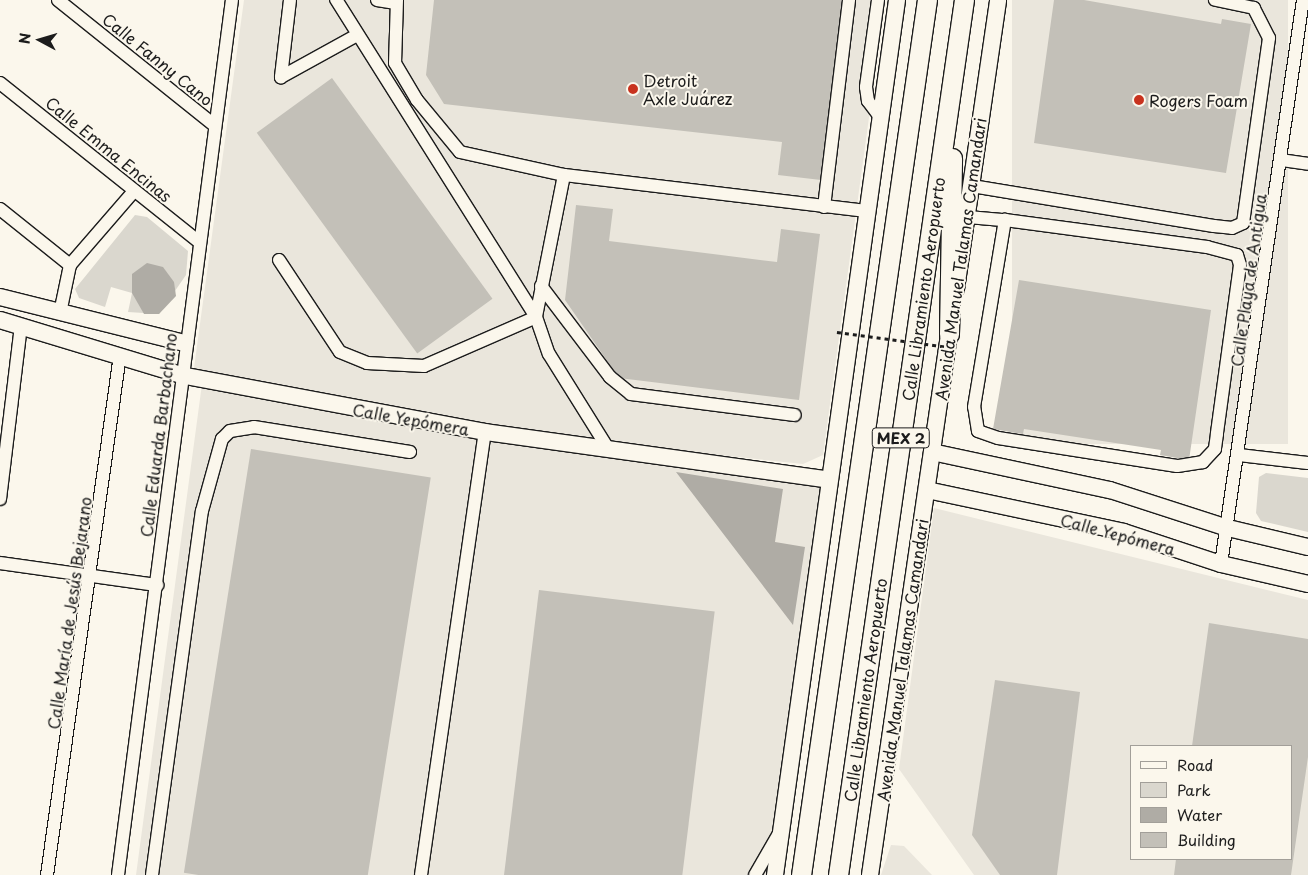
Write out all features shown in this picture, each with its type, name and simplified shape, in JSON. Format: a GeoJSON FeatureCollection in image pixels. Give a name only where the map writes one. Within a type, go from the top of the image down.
{"type":"FeatureCollection","features":[{"type":"Feature","properties":{"kind":"highway","name":"MEX 2"},"geometry":{"type":"LineString","coordinates":[[801,875],[927,0]]}},
{"type":"Feature","properties":{"kind":"highway","name":"Calle Libramiento Aeropuerto"},"geometry":{"type":"LineString","coordinates":[[838,875],[964,0]]}},
{"type":"Feature","properties":{"kind":"highway"},"geometry":{"type":"LineString","coordinates":[[953,81],[953,341]]}},
{"type":"Feature","properties":{"kind":"main road"},"geometry":{"type":"LineString","coordinates":[[775,875],[897,0]]}},
{"type":"Feature","properties":{"kind":"main road","name":"Avenida Manuel Talamas Camandari"},"geometry":{"type":"LineString","coordinates":[[870,875],[932,452],[953,341],[998,0]]}},
{"type":"Feature","properties":{"kind":"main road"},"geometry":{"type":"LineString","coordinates":[[0,297],[184,343]]}},
{"type":"Feature","properties":{"kind":"main road","name":"Calle Yepómera"},"geometry":{"type":"LineString","coordinates":[[0,320],[181,375],[485,432],[829,480]]}},
{"type":"Feature","properties":{"kind":"main road"},"geometry":{"type":"LineString","coordinates":[[932,452],[1110,490],[1228,528],[1308,547]]}},
{"type":"Feature","properties":{"kind":"main road","name":"Calle Yepómera"},"geometry":{"type":"LineString","coordinates":[[927,490],[1124,532],[1221,564],[1308,584]]}},
{"type":"Feature","properties":{"kind":"street","name":"Calle Fanny Cano"},"geometry":{"type":"LineString","coordinates":[[58,0],[214,125]]}},
{"type":"Feature","properties":{"kind":"street"},"geometry":{"type":"LineString","coordinates":[[220,0],[232,4]]}},
{"type":"Feature","properties":{"kind":"street"},"geometry":{"type":"LineString","coordinates":[[290,0],[281,77],[357,35]]}},
{"type":"Feature","properties":{"kind":"street"},"geometry":{"type":"LineString","coordinates":[[336,0],[536,317],[550,354],[609,450]]}},
{"type":"Feature","properties":{"kind":"street"},"geometry":{"type":"LineString","coordinates":[[376,0],[397,1],[395,63],[451,144],[490,162],[564,175],[867,211]]}},
{"type":"Feature","properties":{"kind":"street"},"geometry":{"type":"LineString","coordinates":[[824,207],[849,0]]}},
{"type":"Feature","properties":{"kind":"street"},"geometry":{"type":"LineString","coordinates":[[878,0],[866,87],[868,101],[880,117]]}},
{"type":"Feature","properties":{"kind":"street"},"geometry":{"type":"LineString","coordinates":[[972,186],[1214,226],[1232,228],[1242,223],[1269,38],[1254,8],[1215,0]]}},
{"type":"Feature","properties":{"kind":"street","name":"Calle Playa de Antigua"},"geometry":{"type":"LineString","coordinates":[[1221,564],[1239,455],[1303,0]]}},
{"type":"Feature","properties":{"kind":"street","name":"Calle Eduarda Barbachano"},"geometry":{"type":"LineString","coordinates":[[118,875],[157,585],[184,343],[232,4]]}},
{"type":"Feature","properties":{"kind":"street","name":"Calle Emma Encinas"},"geometry":{"type":"LineString","coordinates":[[0,83],[198,241]]}},
{"type":"Feature","properties":{"kind":"street"},"geometry":{"type":"LineString","coordinates":[[1281,160],[1308,164]]}},
{"type":"Feature","properties":{"kind":"street"},"geometry":{"type":"LineString","coordinates":[[536,317],[564,175]]}},
{"type":"Feature","properties":{"kind":"street"},"geometry":{"type":"LineString","coordinates":[[60,313],[70,266],[134,191]]}},
{"type":"Feature","properties":{"kind":"street"},"geometry":{"type":"LineString","coordinates":[[0,209],[70,266]]}},
{"type":"Feature","properties":{"kind":"street"},"geometry":{"type":"LineString","coordinates":[[968,217],[1004,220],[1208,247],[1237,255],[1240,265],[1215,449],[1203,462],[1177,466],[998,438],[978,431],[974,407],[1004,220]]}},
{"type":"Feature","properties":{"kind":"street"},"geometry":{"type":"LineString","coordinates":[[279,260],[340,352],[368,363],[424,366],[536,317]]}},
{"type":"Feature","properties":{"kind":"street"},"geometry":{"type":"LineString","coordinates":[[542,286],[610,377],[631,394],[795,416]]}},
{"type":"Feature","properties":{"kind":"street"},"geometry":{"type":"LineString","coordinates":[[0,499],[21,325]]}},
{"type":"Feature","properties":{"kind":"street","name":"Calle María de Jesús Bejarano"},"geometry":{"type":"LineString","coordinates":[[48,875],[92,576],[120,355]]}},
{"type":"Feature","properties":{"kind":"street"},"geometry":{"type":"LineString","coordinates":[[152,875],[202,511],[222,439],[230,431],[254,427],[410,452]]}},
{"type":"Feature","properties":{"kind":"street"},"geometry":{"type":"LineString","coordinates":[[421,875],[485,432]]}},
{"type":"Feature","properties":{"kind":"street"},"geometry":{"type":"LineString","coordinates":[[1239,455],[1308,463]]}},
{"type":"Feature","properties":{"kind":"street"},"geometry":{"type":"LineString","coordinates":[[0,563],[157,585]]}},
{"type":"Feature","properties":{"kind":"street"},"geometry":{"type":"LineString","coordinates":[[755,875],[781,830]]}},
{"type":"Feature","properties":{"kind":"path"},"geometry":{"type":"LineString","coordinates":[[837,332],[953,341]]}},
{"type":"Feature","properties":{"kind":"shaded area"},"geometry":{"type":"Polygon","coordinates":[[[244,0],[885,0],[823,455],[803,464],[521,434],[824,482],[767,875],[136,875],[202,384],[444,421],[194,368],[244,0]]]}},
{"type":"Feature","properties":{"kind":"shaded area"},"geometry":{"type":"Polygon","coordinates":[[[1012,0],[1288,0],[1288,444],[1012,444],[1012,0]]]}},
{"type":"Feature","properties":{"kind":"shaded area"},"geometry":{"type":"Polygon","coordinates":[[[934,508],[1308,600],[1308,875],[974,875],[899,769],[934,508]]]}},
{"type":"Feature","properties":{"kind":"shaded area"},"geometry":{"type":"Polygon","coordinates":[[[891,845],[904,846],[932,875],[881,875],[891,845]]]}},
{"type":"Feature","properties":{"kind":"green space"},"geometry":{"type":"Polygon","coordinates":[[[135,215],[147,217],[188,251],[186,275],[159,314],[128,312],[132,293],[111,287],[105,307],[79,298],[75,289],[135,215]]]}},
{"type":"Feature","properties":{"kind":"green space"},"geometry":{"type":"Polygon","coordinates":[[[1266,473],[1308,478],[1308,532],[1261,521],[1256,513],[1259,477],[1266,473]]]}},
{"type":"Feature","properties":{"kind":"water"},"geometry":{"type":"Polygon","coordinates":[[[147,263],[163,267],[174,282],[176,296],[159,314],[144,314],[132,293],[132,274],[147,263]]]}},
{"type":"Feature","properties":{"kind":"water"},"geometry":{"type":"Polygon","coordinates":[[[676,472],[783,489],[775,542],[805,547],[793,625],[676,472]]]}},
{"type":"Feature","properties":{"kind":"building","name":"Detroit Axle Juárez"},"geometry":{"type":"Polygon","coordinates":[[[434,0],[842,0],[821,180],[778,175],[782,142],[444,104],[426,75],[434,0]]]}},
{"type":"Feature","properties":{"kind":"building","name":"Rogers Foam"},"geometry":{"type":"Polygon","coordinates":[[[1054,0],[1084,0],[1221,24],[1222,19],[1251,24],[1226,173],[1034,143],[1054,0]]]}},
{"type":"Feature","properties":{"kind":"building"},"geometry":{"type":"Polygon","coordinates":[[[332,78],[492,299],[417,354],[257,133],[332,78]]]}},
{"type":"Feature","properties":{"kind":"building"},"geometry":{"type":"Polygon","coordinates":[[[576,205],[613,209],[609,241],[777,262],[781,229],[820,234],[799,400],[619,378],[565,300],[576,205]]]}},
{"type":"Feature","properties":{"kind":"building"},"geometry":{"type":"Polygon","coordinates":[[[1019,280],[1211,310],[1189,460],[1160,455],[1161,450],[1024,429],[1023,434],[993,429],[1019,280]]]}},
{"type":"Feature","properties":{"kind":"building"},"geometry":{"type":"Polygon","coordinates":[[[251,449],[431,477],[368,875],[198,875],[184,873],[251,449]]]}},
{"type":"Feature","properties":{"kind":"building"},"geometry":{"type":"Polygon","coordinates":[[[539,590],[715,612],[682,875],[504,875],[539,590]]]}},
{"type":"Feature","properties":{"kind":"building"},"geometry":{"type":"Polygon","coordinates":[[[1209,623],[1308,639],[1308,757],[1291,875],[1174,875],[1176,860],[1293,860],[1293,745],[1192,745],[1209,623]]]}},
{"type":"Feature","properties":{"kind":"building"},"geometry":{"type":"Polygon","coordinates":[[[995,680],[1080,692],[1057,875],[1000,875],[972,835],[995,680]]]}},
{"type":"Feature","properties":{"kind":"place","name":"Detroit Axle Juárez"},"geometry":{"type":"Point","coordinates":[633,89]}},
{"type":"Feature","properties":{"kind":"place","name":"Rogers Foam"},"geometry":{"type":"Point","coordinates":[1139,100]}}]}
